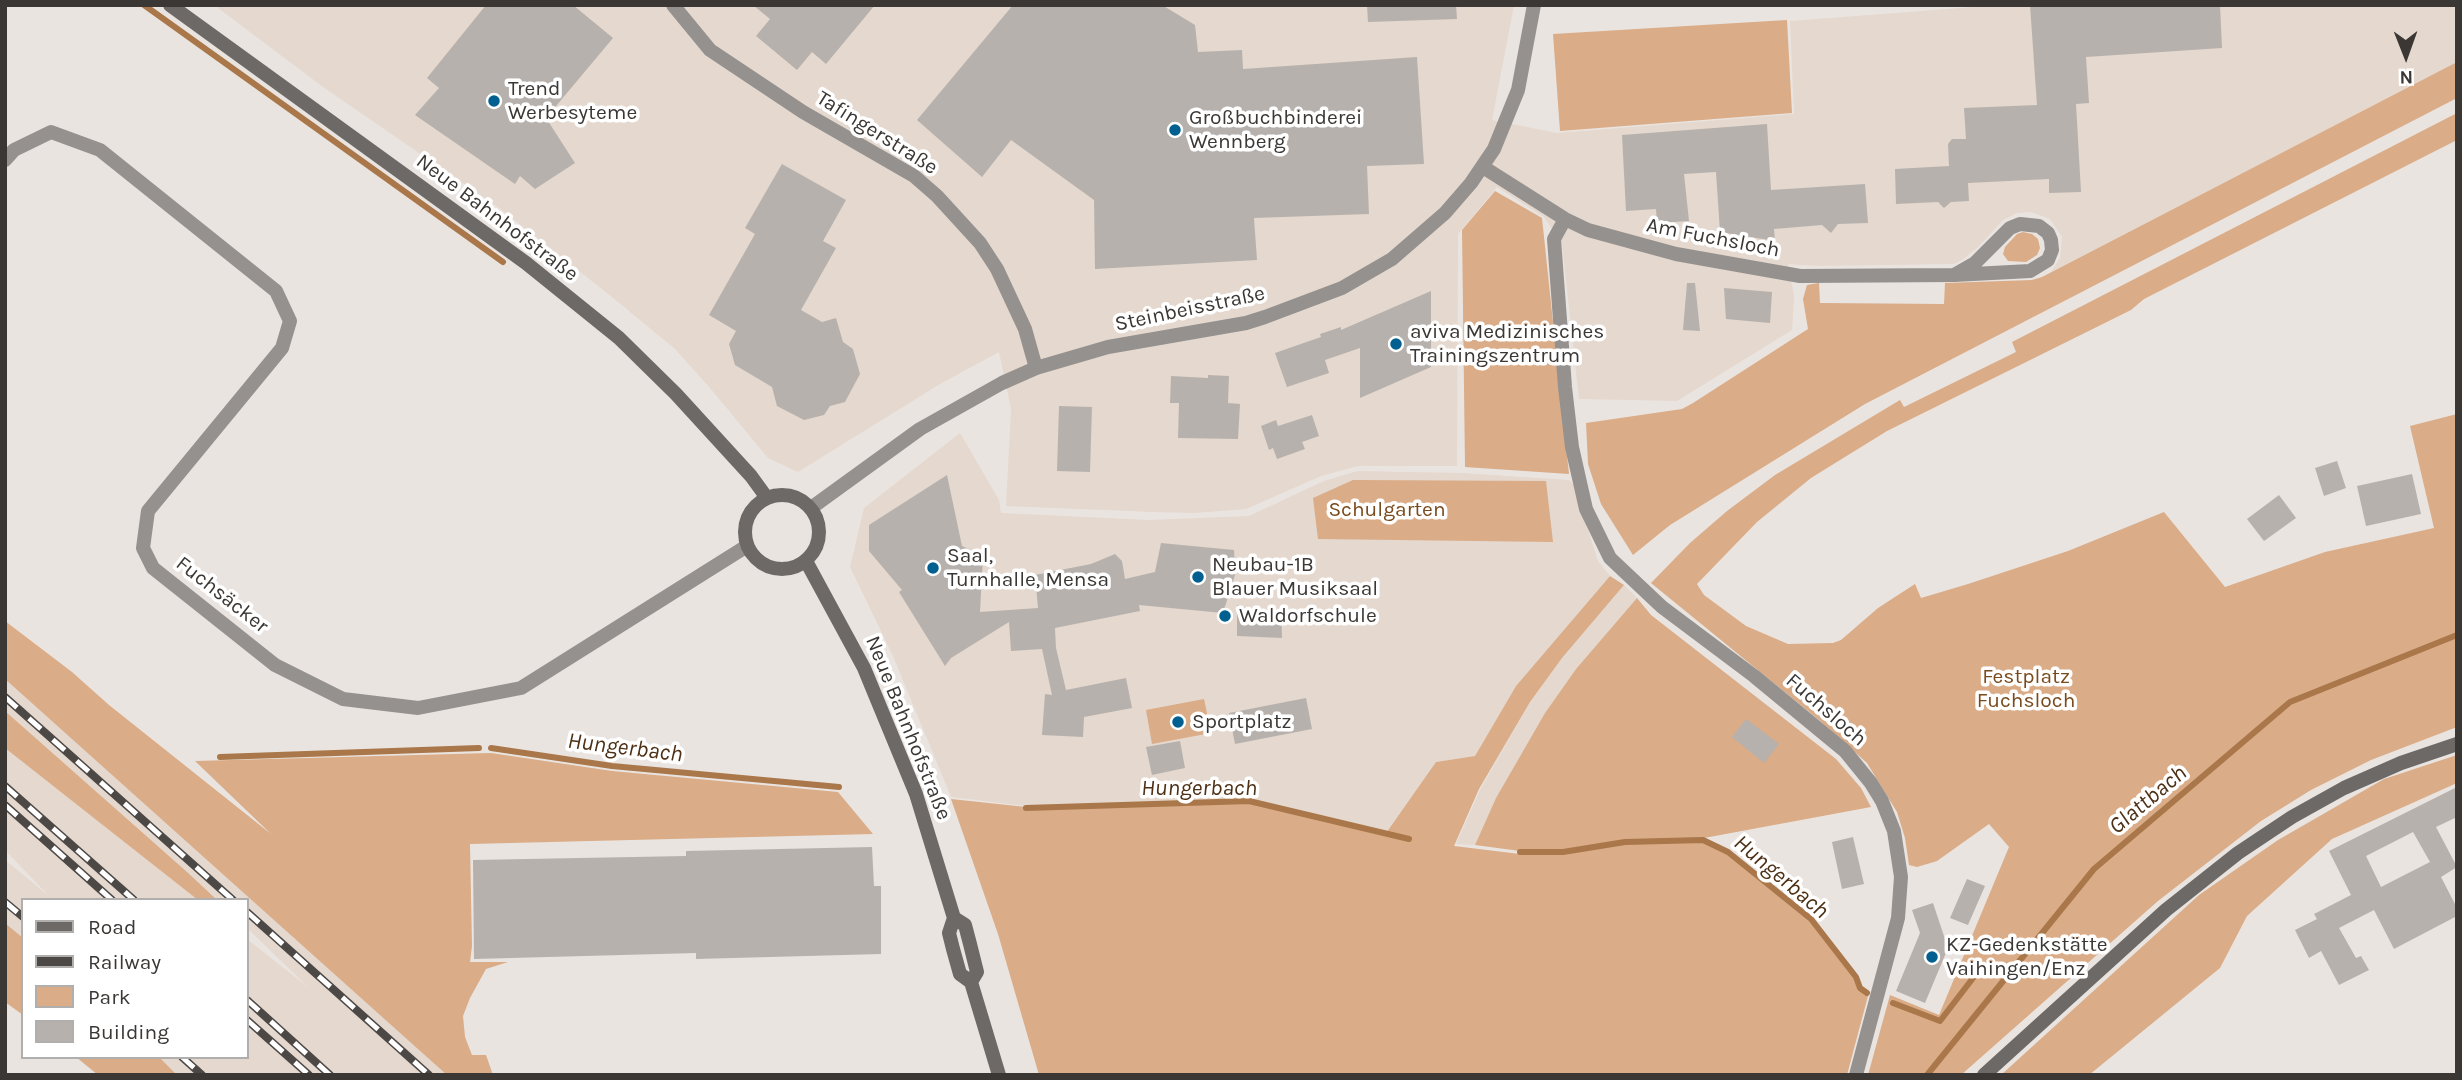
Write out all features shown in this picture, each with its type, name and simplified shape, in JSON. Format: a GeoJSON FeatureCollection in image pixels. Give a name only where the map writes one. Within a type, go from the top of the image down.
{"type":"FeatureCollection","features":[{"type":"Feature","properties":{"kind":"main road","name":"Neue Bahnhofstraße"},"geometry":{"type":"LineString","coordinates":[[170,5],[526,263],[619,338],[676,394],[751,476],[767,498]]}},
{"type":"Feature","properties":{"kind":"main road"},"geometry":{"type":"LineString","coordinates":[[791,496],[802,500],[811,508],[818,521],[820,535],[815,549],[806,561],[794,567],[780,569],[766,566],[747,546],[745,532],[748,518],[755,506],[767,498],[791,496]]}},
{"type":"Feature","properties":{"kind":"main road","name":"Neue Bahnhofstraße"},"geometry":{"type":"LineString","coordinates":[[806,561],[864,668],[916,794],[954,918],[965,925],[977,972],[971,982],[999,1075]]}},
{"type":"Feature","properties":{"kind":"main road"},"geometry":{"type":"LineString","coordinates":[[1984,1075],[2166,910],[2238,853],[2292,817],[2344,788],[2400,763],[2457,744]]}},
{"type":"Feature","properties":{"kind":"street","name":"Tafingerstraße"},"geometry":{"type":"LineString","coordinates":[[673,5],[710,50],[803,112],[914,176],[937,196],[980,243],[997,269],[1025,329],[1036,368]]}},
{"type":"Feature","properties":{"kind":"street","name":"Steinbeisstraße"},"geometry":{"type":"LineString","coordinates":[[811,508],[920,429],[979,394],[1036,368],[1108,347],[1246,323],[1348,285],[1392,259],[1445,213],[1483,167],[1504,129],[1518,90],[1534,5]]}},
{"type":"Feature","properties":{"kind":"street","name":"Fuchsäcker"},"geometry":{"type":"LineString","coordinates":[[5,160],[14,150],[51,132],[100,150],[276,291],[290,321],[282,348],[148,511],[143,548],[153,568],[275,664],[343,699],[418,708],[521,688],[747,546]]}},
{"type":"Feature","properties":{"kind":"street","name":"Am Fuchsloch"},"geometry":{"type":"LineString","coordinates":[[1483,167],[1564,219],[1610,237],[1676,254],[1800,276],[1954,275],[2037,268],[2048,260],[2052,250],[2051,240],[2048,233],[2039,226],[2020,224],[2010,228],[1975,263],[1954,275]]}},
{"type":"Feature","properties":{"kind":"street","name":"Fuchsloch"},"geometry":{"type":"LineString","coordinates":[[1564,219],[1554,239],[1572,447],[1586,509],[1610,558],[1636,585],[1754,676],[1845,751],[1871,783],[1888,816],[1900,862],[1901,900],[1856,1075]]}},
{"type":"Feature","properties":{"kind":"shaded area"},"geometry":{"type":"Polygon","coordinates":[[[214,5],[1514,5],[1492,120],[1557,133],[1794,114],[1790,21],[2000,5],[2457,5],[2457,62],[2051,272],[2060,258],[2062,237],[2050,219],[2031,212],[2017,213],[2003,220],[1978,247],[1954,264],[1788,264],[1794,296],[1792,330],[1677,401],[1579,399],[1562,244],[1544,217],[1497,187],[1458,234],[1457,466],[1358,466],[1321,476],[1246,509],[1195,513],[1152,512],[1006,506],[1011,409],[999,352],[940,384],[798,472],[768,458],[675,349],[612,297],[499,208],[323,87],[214,5]]]}},
{"type":"Feature","properties":{"kind":"shaded area","name":"Waldorfschule"},"geometry":{"type":"Polygon","coordinates":[[[960,433],[999,500],[1001,513],[1149,520],[1249,516],[1324,481],[1357,471],[1463,473],[1569,480],[1573,484],[1598,561],[1610,576],[1516,686],[1475,756],[1436,762],[1386,832],[1250,799],[1026,806],[951,797],[893,656],[850,567],[864,508],[960,433]]]}},
{"type":"Feature","properties":{"kind":"shaded area"},"geometry":{"type":"Polygon","coordinates":[[[1624,585],[1637,598],[1576,669],[1545,713],[1496,798],[1475,845],[1456,844],[1480,790],[1530,702],[1562,658],[1624,585]]]}},
{"type":"Feature","properties":{"kind":"shaded area"},"geometry":{"type":"Polygon","coordinates":[[[5,679],[447,1075],[177,1075],[161,1059],[248,1059],[248,940],[309,988],[248,929],[248,898],[215,898],[5,711],[5,679]]]}},
{"type":"Feature","properties":{"kind":"shaded area"},"geometry":{"type":"Polygon","coordinates":[[[5,748],[195,898],[21,898],[21,936],[5,923],[5,860],[49,896],[5,850],[5,748]]]}},
{"type":"Feature","properties":{"kind":"green space"},"geometry":{"type":"Polygon","coordinates":[[[1787,20],[1792,113],[1560,131],[1553,34],[1787,20]]]}},
{"type":"Feature","properties":{"kind":"green space"},"geometry":{"type":"Polygon","coordinates":[[[2457,62],[2457,98],[1865,404],[1670,525],[1633,555],[1601,504],[1588,464],[1586,423],[1682,409],[1693,403],[1808,329],[1803,299],[1807,285],[1819,283],[1820,303],[1944,304],[1945,283],[2032,280],[2042,277],[2457,62]]]}},
{"type":"Feature","properties":{"kind":"green space","name":"Festplatz Fuchsloch"},"geometry":{"type":"Polygon","coordinates":[[[2457,113],[2457,140],[2144,299],[2131,310],[1887,431],[1811,478],[1757,522],[1697,584],[1704,595],[1746,626],[1788,644],[1833,643],[1841,640],[1878,608],[1915,584],[1921,598],[2068,551],[2164,512],[2225,587],[2325,552],[2434,528],[2410,426],[2457,414],[2457,727],[2371,760],[2311,790],[2261,821],[2158,901],[1961,1075],[1868,1075],[1890,995],[1939,1015],[2009,847],[1989,824],[1937,861],[1917,867],[1909,865],[1897,812],[1867,763],[1819,720],[1651,583],[1690,543],[1775,475],[1900,400],[1904,407],[2016,352],[2012,342],[2457,113]]]}},
{"type":"Feature","properties":{"kind":"green space"},"geometry":{"type":"Polygon","coordinates":[[[1495,191],[1542,218],[1569,474],[1465,467],[1462,230],[1495,191]]]}},
{"type":"Feature","properties":{"kind":"green space"},"geometry":{"type":"Polygon","coordinates":[[[2023,232],[2038,239],[2040,248],[2037,255],[2026,262],[2008,261],[2003,254],[2005,247],[2017,234],[2023,232]]]}},
{"type":"Feature","properties":{"kind":"green space","name":"Schulgarten"},"geometry":{"type":"Polygon","coordinates":[[[1353,480],[1546,481],[1553,542],[1318,539],[1313,498],[1353,480]]]}},
{"type":"Feature","properties":{"kind":"green space"},"geometry":{"type":"Polygon","coordinates":[[[1610,576],[1624,585],[1562,658],[1530,702],[1479,789],[1454,846],[1520,854],[1563,854],[1625,843],[1702,841],[1727,853],[1810,920],[1854,977],[1859,989],[1868,996],[1847,1075],[1039,1075],[998,934],[951,799],[1026,807],[1249,800],[1386,833],[1436,762],[1475,756],[1516,686],[1610,576]]]}},
{"type":"Feature","properties":{"kind":"green space"},"geometry":{"type":"Polygon","coordinates":[[[1637,598],[1651,615],[1836,759],[1861,788],[1871,807],[1704,838],[1625,840],[1563,851],[1520,851],[1475,845],[1496,798],[1545,713],[1576,669],[1637,598]]]}},
{"type":"Feature","properties":{"kind":"green space"},"geometry":{"type":"Polygon","coordinates":[[[5,621],[271,834],[195,761],[491,753],[612,771],[838,792],[873,834],[470,844],[470,962],[508,962],[486,969],[463,1016],[465,1037],[472,1055],[486,1055],[493,1075],[447,1075],[5,679],[5,621]]]}},
{"type":"Feature","properties":{"kind":"green space","name":"Sportplatz"},"geometry":{"type":"Polygon","coordinates":[[[1204,699],[1211,733],[1152,744],[1146,710],[1204,699]]]}},
{"type":"Feature","properties":{"kind":"green space"},"geometry":{"type":"Polygon","coordinates":[[[5,711],[215,898],[195,898],[5,748],[5,711]]]}},
{"type":"Feature","properties":{"kind":"green space"},"geometry":{"type":"Polygon","coordinates":[[[2457,755],[2457,783],[2332,839],[2247,916],[2220,968],[2089,1075],[2001,1075],[2199,895],[2278,840],[2384,779],[2457,755]]]}},
{"type":"Feature","properties":{"kind":"green space"},"geometry":{"type":"Polygon","coordinates":[[[5,923],[21,936],[21,1014],[5,1002],[5,923]]]}},
{"type":"Feature","properties":{"kind":"green space"},"geometry":{"type":"Polygon","coordinates":[[[78,1059],[161,1059],[177,1075],[98,1075],[78,1059]]]}},
{"type":"Feature","properties":{"kind":"building","name":"Trend Werbesyteme"},"geometry":{"type":"Polygon","coordinates":[[[486,5],[573,5],[613,38],[546,118],[575,163],[535,189],[520,176],[515,184],[415,115],[439,88],[427,78],[486,5]]]}},
{"type":"Feature","properties":{"kind":"building"},"geometry":{"type":"Polygon","coordinates":[[[753,5],[875,5],[826,64],[812,52],[797,70],[756,36],[770,19],[753,5]]]}},
{"type":"Feature","properties":{"kind":"building","name":"Großbuchbinderei Wennberg"},"geometry":{"type":"Polygon","coordinates":[[[1013,5],[1162,5],[1195,25],[1198,52],[1242,50],[1243,69],[1417,57],[1424,164],[1367,166],[1369,214],[1254,218],[1257,260],[1095,269],[1094,200],[1011,140],[982,177],[917,120],[1013,5]]]}},
{"type":"Feature","properties":{"kind":"building"},"geometry":{"type":"Polygon","coordinates":[[[1367,5],[1456,5],[1457,19],[1368,22],[1367,5]]]}},
{"type":"Feature","properties":{"kind":"building"},"geometry":{"type":"Polygon","coordinates":[[[2030,5],[2220,5],[2222,48],[2086,57],[2089,103],[2076,104],[2081,192],[2049,193],[2049,179],[1968,183],[1969,201],[1951,202],[1944,208],[1938,202],[1896,204],[1895,169],[1949,166],[1948,144],[1952,139],[1966,139],[1964,108],[2037,105],[2030,5]]]}},
{"type":"Feature","properties":{"kind":"building"},"geometry":{"type":"Polygon","coordinates":[[[1767,124],[1771,190],[1865,184],[1868,223],[1838,224],[1831,233],[1822,225],[1774,229],[1775,241],[1720,232],[1716,172],[1684,174],[1689,221],[1657,223],[1656,209],[1626,211],[1622,135],[1767,124]]]}},
{"type":"Feature","properties":{"kind":"building"},"geometry":{"type":"Polygon","coordinates":[[[782,164],[846,200],[823,241],[836,248],[801,310],[822,322],[836,318],[843,342],[853,349],[860,374],[845,402],[830,406],[824,415],[804,420],[777,406],[772,387],[735,365],[729,344],[736,331],[709,315],[755,234],[745,228],[782,164]]]}},
{"type":"Feature","properties":{"kind":"building"},"geometry":{"type":"Polygon","coordinates":[[[1687,283],[1695,283],[1700,331],[1683,330],[1687,283]]]}},
{"type":"Feature","properties":{"kind":"building"},"geometry":{"type":"Polygon","coordinates":[[[1724,288],[1772,292],[1770,323],[1726,319],[1724,288]]]}},
{"type":"Feature","properties":{"kind":"building","name":"aviva Medizinisches Trainingszentrum"},"geometry":{"type":"Polygon","coordinates":[[[1431,291],[1431,367],[1360,398],[1360,348],[1325,360],[1329,373],[1287,387],[1275,353],[1321,337],[1320,334],[1341,327],[1341,330],[1431,291]]]}},
{"type":"Feature","properties":{"kind":"building"},"geometry":{"type":"Polygon","coordinates":[[[1208,375],[1229,376],[1228,403],[1240,404],[1238,439],[1178,438],[1179,403],[1170,403],[1171,376],[1208,378],[1208,375]]]}},
{"type":"Feature","properties":{"kind":"building"},"geometry":{"type":"Polygon","coordinates":[[[1059,406],[1092,407],[1090,472],[1057,471],[1059,406]]]}},
{"type":"Feature","properties":{"kind":"building"},"geometry":{"type":"Polygon","coordinates":[[[1312,415],[1319,436],[1302,442],[1305,449],[1277,459],[1273,448],[1269,450],[1261,426],[1276,420],[1278,426],[1312,415]]]}},
{"type":"Feature","properties":{"kind":"building"},"geometry":{"type":"Polygon","coordinates":[[[2337,461],[2346,488],[2324,496],[2315,468],[2337,461]]]}},
{"type":"Feature","properties":{"kind":"building"},"geometry":{"type":"Polygon","coordinates":[[[2412,474],[2421,514],[2366,526],[2357,486],[2412,474]]]}},
{"type":"Feature","properties":{"kind":"building"},"geometry":{"type":"Polygon","coordinates":[[[947,475],[962,546],[983,555],[980,612],[1038,608],[1035,575],[1091,564],[1115,554],[1122,561],[1125,579],[1155,572],[1161,543],[1234,550],[1235,575],[1223,613],[1139,605],[1140,611],[1055,628],[1056,648],[1066,690],[1126,678],[1132,708],[1084,717],[1083,737],[1042,735],[1045,694],[1052,695],[1042,649],[1011,651],[1009,622],[951,658],[945,666],[899,592],[902,590],[869,551],[869,525],[947,475]]]}},
{"type":"Feature","properties":{"kind":"building"},"geometry":{"type":"Polygon","coordinates":[[[2279,495],[2296,518],[2264,541],[2247,519],[2279,495]]]}},
{"type":"Feature","properties":{"kind":"building"},"geometry":{"type":"Polygon","coordinates":[[[1237,605],[1250,609],[1281,609],[1282,638],[1237,636],[1237,605]]]}},
{"type":"Feature","properties":{"kind":"building"},"geometry":{"type":"Polygon","coordinates":[[[1306,698],[1312,729],[1235,744],[1229,713],[1306,698]]]}},
{"type":"Feature","properties":{"kind":"building"},"geometry":{"type":"Polygon","coordinates":[[[1746,719],[1779,744],[1764,763],[1732,737],[1746,719]]]}},
{"type":"Feature","properties":{"kind":"building"},"geometry":{"type":"Polygon","coordinates":[[[1180,741],[1185,768],[1152,775],[1146,747],[1180,741]]]}},
{"type":"Feature","properties":{"kind":"building"},"geometry":{"type":"Polygon","coordinates":[[[2457,787],[2457,817],[2436,827],[2457,867],[2441,877],[2457,908],[2457,916],[2394,949],[2374,910],[2339,928],[2356,958],[2361,956],[2369,970],[2339,985],[2321,951],[2309,958],[2295,930],[2317,919],[2314,914],[2351,895],[2329,851],[2457,787]],[[2413,832],[2366,856],[2381,887],[2430,862],[2413,832]]]}},
{"type":"Feature","properties":{"kind":"building"},"geometry":{"type":"Polygon","coordinates":[[[1853,837],[1864,884],[1842,889],[1832,842],[1853,837]]]}},
{"type":"Feature","properties":{"kind":"building"},"geometry":{"type":"Polygon","coordinates":[[[872,847],[874,886],[881,886],[881,954],[696,959],[696,953],[474,959],[473,860],[686,856],[686,851],[872,847]]]}},
{"type":"Feature","properties":{"kind":"building"},"geometry":{"type":"Polygon","coordinates":[[[1967,879],[1985,886],[1968,925],[1950,918],[1967,879]]]}},
{"type":"Feature","properties":{"kind":"building"},"geometry":{"type":"Polygon","coordinates":[[[1933,903],[1948,948],[1925,1003],[1896,991],[1920,933],[1912,910],[1933,903]]]}},
{"type":"Feature","properties":{"kind":"waterway"},"geometry":{"type":"LineString","coordinates":[[144,5],[503,262]]}},
{"type":"Feature","properties":{"kind":"waterway","name":"Glattbach"},"geometry":{"type":"LineString","coordinates":[[1927,1075],[2094,869],[2290,702],[2457,635]]}},
{"type":"Feature","properties":{"kind":"waterway","name":"Hungerbach"},"geometry":{"type":"LineString","coordinates":[[220,757],[479,748]]}},
{"type":"Feature","properties":{"kind":"waterway","name":"Hungerbach"},"geometry":{"type":"LineString","coordinates":[[491,748],[612,766],[839,787]]}},
{"type":"Feature","properties":{"kind":"waterway","name":"Hungerbach"},"geometry":{"type":"LineString","coordinates":[[1026,808],[1249,801],[1409,839]]}},
{"type":"Feature","properties":{"kind":"waterway","name":"Hungerbach"},"geometry":{"type":"LineString","coordinates":[[1520,852],[1563,852],[1625,842],[1703,840],[1728,852],[1811,919],[1856,977],[1860,988],[1867,993]]}},
{"type":"Feature","properties":{"kind":"waterway","name":"Hungerbach"},"geometry":{"type":"LineString","coordinates":[[1893,1003],[1940,1021],[1983,965],[2012,970]]}},
{"type":"Feature","properties":{"kind":"railway"},"geometry":{"type":"LineString","coordinates":[[5,697],[231,898]]}},
{"type":"Feature","properties":{"kind":"railway"},"geometry":{"type":"LineString","coordinates":[[5,786],[132,898]]}},
{"type":"Feature","properties":{"kind":"railway"},"geometry":{"type":"LineString","coordinates":[[5,805],[110,898]]}},
{"type":"Feature","properties":{"kind":"railway"},"geometry":{"type":"LineString","coordinates":[[5,902],[21,915]]}},
{"type":"Feature","properties":{"kind":"railway"},"geometry":{"type":"LineString","coordinates":[[248,913],[429,1075]]}},
{"type":"Feature","properties":{"kind":"railway"},"geometry":{"type":"LineString","coordinates":[[248,1001],[330,1075]]}},
{"type":"Feature","properties":{"kind":"railway"},"geometry":{"type":"LineString","coordinates":[[248,1021],[309,1075]]}},
{"type":"Feature","properties":{"kind":"railway"},"geometry":{"type":"LineString","coordinates":[[184,1059],[202,1075]]}},
{"type":"Feature","properties":{"kind":"place","name":"Trend Werbesyteme"},"geometry":{"type":"Point","coordinates":[494,101]}},
{"type":"Feature","properties":{"kind":"place","name":"Großbuchbinderei Wennberg"},"geometry":{"type":"Point","coordinates":[1175,130]}},
{"type":"Feature","properties":{"kind":"place","name":"aviva Medizinisches Trainingszentrum"},"geometry":{"type":"Point","coordinates":[1396,344]}},
{"type":"Feature","properties":{"kind":"place","name":"Saal, Turnhalle, Mensa"},"geometry":{"type":"Point","coordinates":[933,568]}},
{"type":"Feature","properties":{"kind":"place","name":"Neubau-1B Blauer Musiksaal"},"geometry":{"type":"Point","coordinates":[1198,577]}},
{"type":"Feature","properties":{"kind":"place","name":"Waldorfschule"},"geometry":{"type":"Point","coordinates":[1225,616]}},
{"type":"Feature","properties":{"kind":"place","name":"Sportplatz"},"geometry":{"type":"Point","coordinates":[1178,722]}},
{"type":"Feature","properties":{"kind":"place","name":"KZ-Gedenkstätte Vaihingen/Enz"},"geometry":{"type":"Point","coordinates":[1932,957]}}]}
